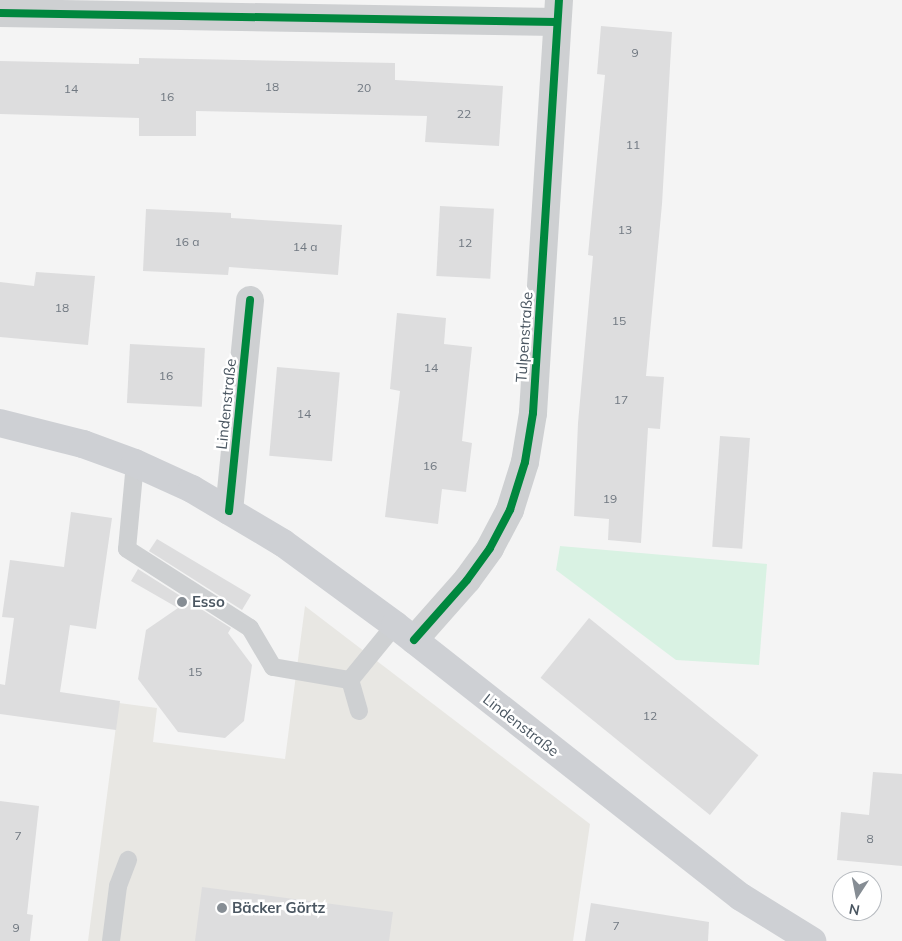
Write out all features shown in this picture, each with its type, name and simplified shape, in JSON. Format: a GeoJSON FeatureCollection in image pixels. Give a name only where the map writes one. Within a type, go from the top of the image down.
{"type":"FeatureCollection","features":[{"type":"Feature","properties":{"kind":"main road","name":"Lindenstraße"},"geometry":{"type":"LineString","coordinates":[[0,422],[83,444],[135,463],[229,511],[283,543],[404,633],[741,897],[812,941]]}},
{"type":"Feature","properties":{"kind":"street"},"geometry":{"type":"LineString","coordinates":[[0,13],[184,9],[558,11]]}},
{"type":"Feature","properties":{"kind":"street","name":"Tulpenstraße"},"geometry":{"type":"LineString","coordinates":[[404,633],[467,580],[490,548],[510,510],[525,462],[533,413],[558,11]]}},
{"type":"Feature","properties":{"kind":"street","name":"Lindenstraße"},"geometry":{"type":"LineString","coordinates":[[229,511],[250,300]]}},
{"type":"Feature","properties":{"kind":"lane"},"geometry":{"type":"LineString","coordinates":[[135,463],[126,549],[250,628],[273,667],[350,680]]}},
{"type":"Feature","properties":{"kind":"lane"},"geometry":{"type":"LineString","coordinates":[[350,680],[404,633]]}},
{"type":"Feature","properties":{"kind":"lane"},"geometry":{"type":"LineString","coordinates":[[350,680],[359,711]]}},
{"type":"Feature","properties":{"kind":"lane"},"geometry":{"type":"LineString","coordinates":[[111,941],[118,886],[128,860]]}},
{"type":"Feature","properties":{"kind":"shaded area"},"geometry":{"type":"Polygon","coordinates":[[[305,606],[590,824],[573,941],[88,941],[119,703],[157,708],[153,742],[285,759],[305,606]]]}},
{"type":"Feature","properties":{"kind":"green space"},"geometry":{"type":"Polygon","coordinates":[[[560,546],[767,564],[759,665],[676,660],[556,570],[560,546]]]}},
{"type":"Feature","properties":{"kind":"building"},"geometry":{"type":"Polygon","coordinates":[[[601,26],[672,32],[662,204],[646,376],[664,377],[660,429],[648,428],[641,543],[608,540],[609,519],[574,516],[578,423],[593,256],[588,255],[605,75],[597,74],[601,26]]]}},
{"type":"Feature","properties":{"kind":"building"},"geometry":{"type":"Polygon","coordinates":[[[139,58],[395,63],[395,80],[503,86],[499,146],[425,142],[427,116],[196,111],[196,136],[139,136],[139,118],[0,114],[0,61],[139,64],[139,58]]]}},
{"type":"Feature","properties":{"kind":"building"},"geometry":{"type":"Polygon","coordinates":[[[440,206],[494,209],[490,279],[436,276],[440,206]]]}},
{"type":"Feature","properties":{"kind":"building"},"geometry":{"type":"Polygon","coordinates":[[[146,209],[231,213],[231,218],[342,225],[338,275],[229,267],[228,275],[143,271],[146,209]]]}},
{"type":"Feature","properties":{"kind":"building"},"geometry":{"type":"Polygon","coordinates":[[[36,272],[95,276],[88,345],[0,337],[0,282],[34,286],[36,272]]]}},
{"type":"Feature","properties":{"kind":"building"},"geometry":{"type":"Polygon","coordinates":[[[397,313],[446,318],[444,344],[472,347],[462,441],[472,443],[466,492],[442,489],[438,524],[385,517],[400,391],[390,389],[397,313]]]}},
{"type":"Feature","properties":{"kind":"building"},"geometry":{"type":"Polygon","coordinates":[[[130,344],[205,348],[202,407],[127,403],[130,344]]]}},
{"type":"Feature","properties":{"kind":"building"},"geometry":{"type":"Polygon","coordinates":[[[277,367],[340,372],[332,461],[269,456],[277,367]]]}},
{"type":"Feature","properties":{"kind":"building"},"geometry":{"type":"Polygon","coordinates":[[[720,436],[750,438],[742,549],[712,547],[720,436]]]}},
{"type":"Feature","properties":{"kind":"building"},"geometry":{"type":"Polygon","coordinates":[[[71,512],[112,518],[96,629],[70,625],[60,692],[120,701],[116,730],[0,714],[0,684],[5,685],[14,618],[2,617],[10,560],[64,567],[71,512]]]}},
{"type":"Feature","properties":{"kind":"building"},"geometry":{"type":"Polygon","coordinates":[[[157,539],[251,595],[242,610],[149,551],[157,539]]]}},
{"type":"Feature","properties":{"kind":"building"},"geometry":{"type":"Polygon","coordinates":[[[138,569],[231,628],[228,633],[252,665],[244,721],[225,738],[178,732],[138,679],[146,630],[178,608],[131,581],[138,569]]]}},
{"type":"Feature","properties":{"kind":"building"},"geometry":{"type":"Polygon","coordinates":[[[589,618],[758,755],[710,815],[541,678],[589,618]]]}},
{"type":"Feature","properties":{"kind":"building"},"geometry":{"type":"Polygon","coordinates":[[[873,772],[902,774],[902,866],[837,860],[841,812],[869,815],[873,772]]]}},
{"type":"Feature","properties":{"kind":"building"},"geometry":{"type":"Polygon","coordinates":[[[0,801],[39,806],[27,914],[33,915],[30,941],[0,941],[0,801]]]}},
{"type":"Feature","properties":{"kind":"building"},"geometry":{"type":"Polygon","coordinates":[[[202,887],[393,912],[389,941],[195,941],[202,887]]]}},
{"type":"Feature","properties":{"kind":"building"},"geometry":{"type":"Polygon","coordinates":[[[591,903],[709,922],[708,941],[585,941],[591,903]]]}},
{"type":"Feature","properties":{"kind":"cycle path"},"geometry":{"type":"LineString","coordinates":[[414,640],[467,580],[490,548],[510,510],[525,462],[533,413],[559,0]]}},
{"type":"Feature","properties":{"kind":"cycle path"},"geometry":{"type":"LineString","coordinates":[[0,13],[557,22]]}},
{"type":"Feature","properties":{"kind":"cycle path"},"geometry":{"type":"LineString","coordinates":[[229,511],[250,300]]}},
{"type":"Feature","properties":{"kind":"place","name":"Esso"},"geometry":{"type":"Point","coordinates":[182,602]}},
{"type":"Feature","properties":{"kind":"place","name":"Bäcker Görtz"},"geometry":{"type":"Point","coordinates":[222,908]}}]}
